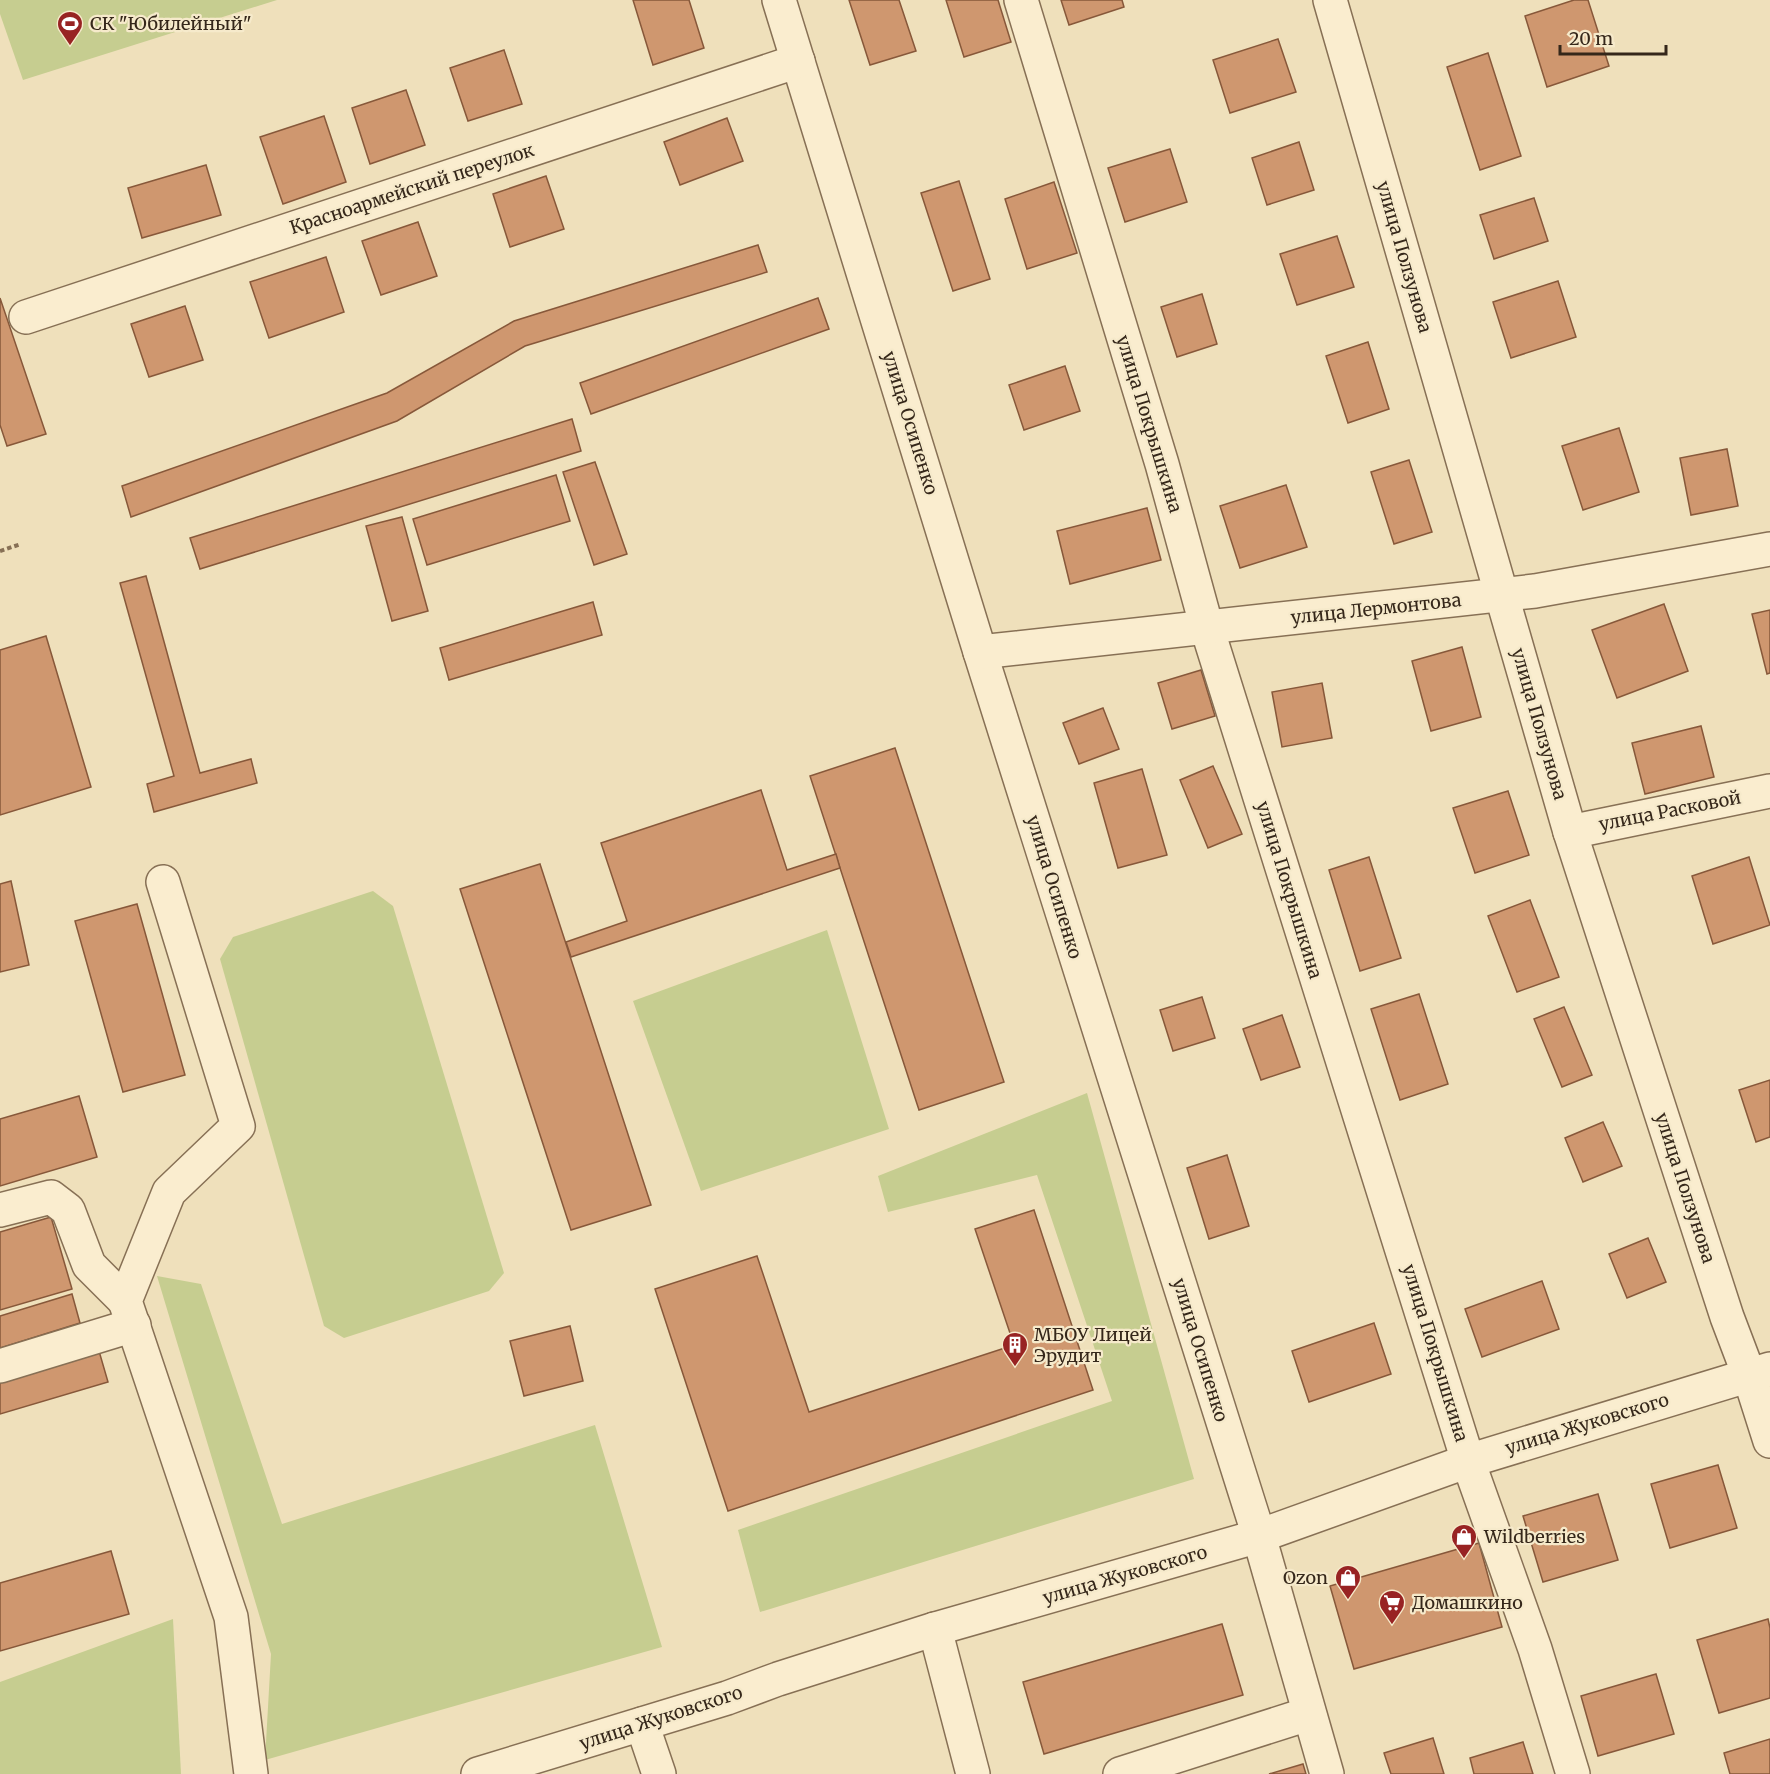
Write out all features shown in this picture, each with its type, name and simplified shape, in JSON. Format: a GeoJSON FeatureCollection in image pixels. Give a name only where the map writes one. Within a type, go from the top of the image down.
{"type":"FeatureCollection","features":[{"type":"Feature","properties":{"kind":"street","name":"улица Осипенко"},"geometry":{"type":"LineString","coordinates":[[779,0],[1259,1536],[1327,1774]]}},
{"type":"Feature","properties":{"kind":"street","name":"улица Покрышкина"},"geometry":{"type":"LineString","coordinates":[[1021,0],[1162,464],[1207,628],[1468,1461],[1535,1649],[1573,1774]]}},
{"type":"Feature","properties":{"kind":"street","name":"улица Ползунова"},"geometry":{"type":"LineString","coordinates":[[1330,0],[1570,832],[1727,1317],[1760,1372],[1770,1441]]}},
{"type":"Feature","properties":{"kind":"street","name":"Красноармейский переулок"},"geometry":{"type":"LineString","coordinates":[[26,317],[798,61]]}},
{"type":"Feature","properties":{"kind":"street","name":"улица Лермонтова"},"geometry":{"type":"LineString","coordinates":[[981,652],[1535,591],[1770,549]]}},
{"type":"Feature","properties":{"kind":"street","name":"улица Расковой"},"geometry":{"type":"LineString","coordinates":[[1570,832],[1770,791]]}},
{"type":"Feature","properties":{"kind":"street"},"geometry":{"type":"LineString","coordinates":[[0,1366],[129,1313],[169,1191],[238,1126],[163,882]]}},
{"type":"Feature","properties":{"kind":"street"},"geometry":{"type":"LineString","coordinates":[[0,1210],[51,1197],[68,1210],[89,1265],[129,1313],[231,1617],[251,1774]]}},
{"type":"Feature","properties":{"kind":"street","name":"улица Жуковского"},"geometry":{"type":"LineString","coordinates":[[478,1774],[727,1698],[778,1679],[935,1629],[1259,1536],[1468,1461],[1760,1372]]}},
{"type":"Feature","properties":{"kind":"street"},"geometry":{"type":"LineString","coordinates":[[935,1629],[973,1774]]}},
{"type":"Feature","properties":{"kind":"street"},"geometry":{"type":"LineString","coordinates":[[1120,1774],[1308,1714]]}},
{"type":"Feature","properties":{"kind":"street"},"geometry":{"type":"LineString","coordinates":[[642,1724],[659,1774]]}},
{"type":"Feature","properties":{"kind":"path"},"geometry":{"type":"LineString","coordinates":[[0,551],[21,544]]}},
{"type":"Feature","properties":{"kind":"green space","name":"СК \"Юбилейный\""},"geometry":{"type":"Polygon","coordinates":[[[0,0],[277,0],[23,80],[0,14],[0,0]]]}},
{"type":"Feature","properties":{"kind":"green space"},"geometry":{"type":"Polygon","coordinates":[[[373,891],[393,906],[504,1273],[489,1291],[344,1338],[324,1326],[220,959],[233,937],[373,891]]]}},
{"type":"Feature","properties":{"kind":"green space"},"geometry":{"type":"Polygon","coordinates":[[[827,930],[889,1129],[701,1191],[633,1001],[827,930]]]}},
{"type":"Feature","properties":{"kind":"green space"},"geometry":{"type":"Polygon","coordinates":[[[1087,1093],[1194,1479],[760,1612],[738,1530],[1112,1401],[1037,1175],[888,1212],[878,1176],[1087,1093]]]}},
{"type":"Feature","properties":{"kind":"green space"},"geometry":{"type":"Polygon","coordinates":[[[157,1276],[201,1284],[282,1524],[595,1425],[662,1647],[265,1760],[271,1654],[157,1276]]]}},
{"type":"Feature","properties":{"kind":"green space"},"geometry":{"type":"Polygon","coordinates":[[[173,1619],[181,1774],[0,1774],[0,1682],[173,1619]]]}},
{"type":"Feature","properties":{"kind":"building"},"geometry":{"type":"Polygon","coordinates":[[[633,0],[689,0],[704,48],[653,65],[633,0]]]}},
{"type":"Feature","properties":{"kind":"building"},"geometry":{"type":"Polygon","coordinates":[[[849,0],[899,0],[916,51],[870,65],[849,0]]]}},
{"type":"Feature","properties":{"kind":"building"},"geometry":{"type":"Polygon","coordinates":[[[946,0],[998,0],[1011,42],[964,57],[946,0]]]}},
{"type":"Feature","properties":{"kind":"building"},"geometry":{"type":"Polygon","coordinates":[[[1061,0],[1122,0],[1124,7],[1069,25],[1061,0]]]}},
{"type":"Feature","properties":{"kind":"building"},"geometry":{"type":"Polygon","coordinates":[[[1574,0],[1588,0],[1609,66],[1547,87],[1525,16],[1574,0]]]}},
{"type":"Feature","properties":{"kind":"building"},"geometry":{"type":"Polygon","coordinates":[[[1278,39],[1296,92],[1230,113],[1213,60],[1278,39]]]}},
{"type":"Feature","properties":{"kind":"building"},"geometry":{"type":"Polygon","coordinates":[[[504,50],[522,104],[468,121],[450,68],[504,50]]]}},
{"type":"Feature","properties":{"kind":"building"},"geometry":{"type":"Polygon","coordinates":[[[1488,53],[1521,156],[1480,170],[1447,67],[1488,53]]]}},
{"type":"Feature","properties":{"kind":"building"},"geometry":{"type":"Polygon","coordinates":[[[406,90],[425,145],[370,164],[352,108],[406,90]]]}},
{"type":"Feature","properties":{"kind":"building"},"geometry":{"type":"Polygon","coordinates":[[[324,116],[346,182],[283,204],[260,137],[324,116]]]}},
{"type":"Feature","properties":{"kind":"building"},"geometry":{"type":"Polygon","coordinates":[[[727,118],[743,161],[680,185],[664,142],[727,118]]]}},
{"type":"Feature","properties":{"kind":"building"},"geometry":{"type":"Polygon","coordinates":[[[1299,142],[1314,190],[1267,205],[1252,158],[1299,142]]]}},
{"type":"Feature","properties":{"kind":"building"},"geometry":{"type":"Polygon","coordinates":[[[1170,149],[1187,202],[1125,222],[1108,168],[1170,149]]]}},
{"type":"Feature","properties":{"kind":"building"},"geometry":{"type":"Polygon","coordinates":[[[206,165],[221,215],[142,238],[128,188],[206,165]]]}},
{"type":"Feature","properties":{"kind":"building"},"geometry":{"type":"Polygon","coordinates":[[[546,176],[564,229],[510,247],[493,194],[546,176]]]}},
{"type":"Feature","properties":{"kind":"building"},"geometry":{"type":"Polygon","coordinates":[[[959,181],[990,279],[953,291],[921,193],[959,181]]]}},
{"type":"Feature","properties":{"kind":"building"},"geometry":{"type":"Polygon","coordinates":[[[1054,182],[1077,253],[1027,269],[1005,199],[1054,182]]]}},
{"type":"Feature","properties":{"kind":"building"},"geometry":{"type":"Polygon","coordinates":[[[1534,198],[1548,241],[1494,259],[1480,215],[1534,198]]]}},
{"type":"Feature","properties":{"kind":"building"},"geometry":{"type":"Polygon","coordinates":[[[418,222],[437,276],[381,295],[362,241],[418,222]]]}},
{"type":"Feature","properties":{"kind":"building"},"geometry":{"type":"Polygon","coordinates":[[[1337,236],[1354,287],[1297,305],[1280,254],[1337,236]]]}},
{"type":"Feature","properties":{"kind":"building"},"geometry":{"type":"Polygon","coordinates":[[[758,245],[767,272],[525,346],[397,421],[131,517],[122,486],[387,393],[514,321],[758,245]]]}},
{"type":"Feature","properties":{"kind":"building"},"geometry":{"type":"Polygon","coordinates":[[[326,257],[344,312],[269,338],[250,282],[326,257]]]}},
{"type":"Feature","properties":{"kind":"building"},"geometry":{"type":"Polygon","coordinates":[[[1558,281],[1576,337],[1511,358],[1493,302],[1558,281]]]}},
{"type":"Feature","properties":{"kind":"building"},"geometry":{"type":"Polygon","coordinates":[[[1202,294],[1217,344],[1177,357],[1161,307],[1202,294]]]}},
{"type":"Feature","properties":{"kind":"building"},"geometry":{"type":"Polygon","coordinates":[[[0,298],[46,434],[7,446],[0,425],[0,298]]]}},
{"type":"Feature","properties":{"kind":"building"},"geometry":{"type":"Polygon","coordinates":[[[818,298],[829,329],[591,414],[580,383],[818,298]]]}},
{"type":"Feature","properties":{"kind":"building"},"geometry":{"type":"Polygon","coordinates":[[[185,306],[203,360],[149,377],[131,324],[185,306]]]}},
{"type":"Feature","properties":{"kind":"building"},"geometry":{"type":"Polygon","coordinates":[[[1368,342],[1389,409],[1348,423],[1326,356],[1368,342]]]}},
{"type":"Feature","properties":{"kind":"building"},"geometry":{"type":"Polygon","coordinates":[[[1065,366],[1080,411],[1024,430],[1009,385],[1065,366]]]}},
{"type":"Feature","properties":{"kind":"building"},"geometry":{"type":"Polygon","coordinates":[[[572,419],[581,451],[200,569],[190,538],[572,419]]]}},
{"type":"Feature","properties":{"kind":"building"},"geometry":{"type":"Polygon","coordinates":[[[1619,428],[1639,492],[1583,510],[1562,446],[1619,428]]]}},
{"type":"Feature","properties":{"kind":"building"},"geometry":{"type":"Polygon","coordinates":[[[1727,449],[1738,506],[1691,515],[1680,458],[1727,449]]]}},
{"type":"Feature","properties":{"kind":"building"},"geometry":{"type":"Polygon","coordinates":[[[1409,460],[1432,532],[1394,544],[1371,472],[1409,460]]]}},
{"type":"Feature","properties":{"kind":"building"},"geometry":{"type":"Polygon","coordinates":[[[595,462],[627,554],[594,565],[563,472],[595,462]]]}},
{"type":"Feature","properties":{"kind":"building"},"geometry":{"type":"Polygon","coordinates":[[[556,475],[570,521],[427,565],[413,519],[556,475]]]}},
{"type":"Feature","properties":{"kind":"building"},"geometry":{"type":"Polygon","coordinates":[[[1286,485],[1307,547],[1240,568],[1220,506],[1286,485]]]}},
{"type":"Feature","properties":{"kind":"building"},"geometry":{"type":"Polygon","coordinates":[[[1147,508],[1161,560],[1070,584],[1057,531],[1147,508]]]}},
{"type":"Feature","properties":{"kind":"building"},"geometry":{"type":"Polygon","coordinates":[[[402,517],[428,611],[392,621],[366,526],[402,517]]]}},
{"type":"Feature","properties":{"kind":"building"},"geometry":{"type":"Polygon","coordinates":[[[146,576],[200,773],[251,759],[257,783],[154,812],[147,784],[174,776],[120,583],[146,576]]]}},
{"type":"Feature","properties":{"kind":"building"},"geometry":{"type":"Polygon","coordinates":[[[593,602],[602,635],[449,680],[440,648],[593,602]]]}},
{"type":"Feature","properties":{"kind":"building"},"geometry":{"type":"Polygon","coordinates":[[[1664,604],[1688,671],[1617,698],[1592,630],[1664,604]]]}},
{"type":"Feature","properties":{"kind":"building"},"geometry":{"type":"Polygon","coordinates":[[[1770,610],[1770,673],[1767,674],[1752,614],[1770,610]]]}},
{"type":"Feature","properties":{"kind":"building"},"geometry":{"type":"Polygon","coordinates":[[[46,636],[91,787],[0,815],[0,650],[46,636]]]}},
{"type":"Feature","properties":{"kind":"building"},"geometry":{"type":"Polygon","coordinates":[[[1462,647],[1481,717],[1431,731],[1412,661],[1462,647]]]}},
{"type":"Feature","properties":{"kind":"building"},"geometry":{"type":"Polygon","coordinates":[[[1201,670],[1215,716],[1172,729],[1158,683],[1201,670]]]}},
{"type":"Feature","properties":{"kind":"building"},"geometry":{"type":"Polygon","coordinates":[[[1322,683],[1332,738],[1282,747],[1272,692],[1322,683]]]}},
{"type":"Feature","properties":{"kind":"building"},"geometry":{"type":"Polygon","coordinates":[[[1103,708],[1119,749],[1079,764],[1063,723],[1103,708]]]}},
{"type":"Feature","properties":{"kind":"building"},"geometry":{"type":"Polygon","coordinates":[[[1701,726],[1714,777],[1645,794],[1632,743],[1701,726]]]}},
{"type":"Feature","properties":{"kind":"building"},"geometry":{"type":"Polygon","coordinates":[[[895,748],[1004,1082],[919,1110],[810,776],[895,748]]]}},
{"type":"Feature","properties":{"kind":"building"},"geometry":{"type":"Polygon","coordinates":[[[1213,766],[1242,834],[1208,848],[1180,780],[1213,766]]]}},
{"type":"Feature","properties":{"kind":"building"},"geometry":{"type":"Polygon","coordinates":[[[1142,769],[1167,855],[1118,868],[1094,783],[1142,769]]]}},
{"type":"Feature","properties":{"kind":"building"},"geometry":{"type":"Polygon","coordinates":[[[761,790],[787,870],[836,854],[840,868],[571,957],[566,942],[627,921],[601,843],[761,790]]]}},
{"type":"Feature","properties":{"kind":"building"},"geometry":{"type":"Polygon","coordinates":[[[1508,791],[1529,855],[1475,873],[1453,808],[1508,791]]]}},
{"type":"Feature","properties":{"kind":"building"},"geometry":{"type":"Polygon","coordinates":[[[1369,857],[1401,958],[1360,971],[1329,870],[1369,857]]]}},
{"type":"Feature","properties":{"kind":"building"},"geometry":{"type":"Polygon","coordinates":[[[1749,857],[1770,925],[1713,944],[1692,876],[1749,857]]]}},
{"type":"Feature","properties":{"kind":"building"},"geometry":{"type":"Polygon","coordinates":[[[540,864],[651,1205],[571,1230],[460,889],[540,864]]]}},
{"type":"Feature","properties":{"kind":"building"},"geometry":{"type":"Polygon","coordinates":[[[11,881],[29,965],[0,972],[0,884],[11,881]]]}},
{"type":"Feature","properties":{"kind":"building"},"geometry":{"type":"Polygon","coordinates":[[[1530,900],[1559,977],[1517,992],[1488,916],[1530,900]]]}},
{"type":"Feature","properties":{"kind":"building"},"geometry":{"type":"Polygon","coordinates":[[[137,904],[185,1075],[123,1092],[75,921],[137,904]]]}},
{"type":"Feature","properties":{"kind":"building"},"geometry":{"type":"Polygon","coordinates":[[[1419,994],[1448,1084],[1400,1100],[1371,1009],[1419,994]]]}},
{"type":"Feature","properties":{"kind":"building"},"geometry":{"type":"Polygon","coordinates":[[[1202,997],[1215,1038],[1173,1051],[1160,1010],[1202,997]]]}},
{"type":"Feature","properties":{"kind":"building"},"geometry":{"type":"Polygon","coordinates":[[[1564,1007],[1592,1075],[1562,1087],[1534,1019],[1564,1007]]]}},
{"type":"Feature","properties":{"kind":"building"},"geometry":{"type":"Polygon","coordinates":[[[1282,1015],[1300,1067],[1261,1080],[1243,1029],[1282,1015]]]}},
{"type":"Feature","properties":{"kind":"building"},"geometry":{"type":"Polygon","coordinates":[[[1770,1080],[1770,1137],[1756,1142],[1739,1090],[1770,1080]]]}},
{"type":"Feature","properties":{"kind":"building"},"geometry":{"type":"Polygon","coordinates":[[[79,1096],[97,1157],[0,1186],[0,1119],[79,1096]]]}},
{"type":"Feature","properties":{"kind":"building"},"geometry":{"type":"Polygon","coordinates":[[[1603,1122],[1622,1166],[1583,1182],[1565,1138],[1603,1122]]]}},
{"type":"Feature","properties":{"kind":"building"},"geometry":{"type":"Polygon","coordinates":[[[1227,1155],[1249,1226],[1209,1239],[1187,1168],[1227,1155]]]}},
{"type":"Feature","properties":{"kind":"building","name":"МБОУ Лицей Эрудит"},"geometry":{"type":"Polygon","coordinates":[[[1034,1210],[1093,1390],[728,1511],[655,1289],[757,1256],[809,1412],[1014,1345],[975,1229],[1034,1210]]]}},
{"type":"Feature","properties":{"kind":"building"},"geometry":{"type":"Polygon","coordinates":[[[51,1217],[72,1289],[0,1310],[0,1232],[51,1217]]]}},
{"type":"Feature","properties":{"kind":"building"},"geometry":{"type":"Polygon","coordinates":[[[1648,1238],[1666,1282],[1627,1298],[1609,1254],[1648,1238]]]}},
{"type":"Feature","properties":{"kind":"building"},"geometry":{"type":"Polygon","coordinates":[[[1542,1281],[1559,1329],[1482,1357],[1465,1309],[1542,1281]]]}},
{"type":"Feature","properties":{"kind":"building"},"geometry":{"type":"Polygon","coordinates":[[[72,1294],[80,1323],[0,1348],[0,1316],[72,1294]]]}},
{"type":"Feature","properties":{"kind":"building"},"geometry":{"type":"Polygon","coordinates":[[[1374,1323],[1391,1374],[1309,1402],[1292,1351],[1374,1323]]]}},
{"type":"Feature","properties":{"kind":"building"},"geometry":{"type":"Polygon","coordinates":[[[570,1326],[583,1381],[524,1396],[510,1341],[570,1326]]]}},
{"type":"Feature","properties":{"kind":"building"},"geometry":{"type":"Polygon","coordinates":[[[99,1351],[108,1382],[0,1414],[0,1380],[99,1351]]]}},
{"type":"Feature","properties":{"kind":"building"},"geometry":{"type":"Polygon","coordinates":[[[1718,1465],[1737,1528],[1670,1548],[1651,1484],[1718,1465]]]}},
{"type":"Feature","properties":{"kind":"building"},"geometry":{"type":"Polygon","coordinates":[[[1598,1494],[1618,1560],[1543,1582],[1523,1516],[1598,1494]]]}},
{"type":"Feature","properties":{"kind":"building"},"geometry":{"type":"Polygon","coordinates":[[[1479,1543],[1502,1627],[1354,1669],[1330,1586],[1479,1543]]]}},
{"type":"Feature","properties":{"kind":"building"},"geometry":{"type":"Polygon","coordinates":[[[111,1551],[129,1614],[0,1651],[0,1583],[111,1551]]]}},
{"type":"Feature","properties":{"kind":"building"},"geometry":{"type":"Polygon","coordinates":[[[1768,1619],[1770,1698],[1719,1713],[1697,1640],[1768,1619]]]}},
{"type":"Feature","properties":{"kind":"building"},"geometry":{"type":"Polygon","coordinates":[[[1222,1624],[1243,1695],[1044,1754],[1023,1682],[1222,1624]]]}},
{"type":"Feature","properties":{"kind":"building"},"geometry":{"type":"Polygon","coordinates":[[[1656,1674],[1674,1734],[1598,1756],[1581,1696],[1656,1674]]]}},
{"type":"Feature","properties":{"kind":"building"},"geometry":{"type":"Polygon","coordinates":[[[1433,1738],[1444,1774],[1391,1774],[1384,1753],[1433,1738]]]}},
{"type":"Feature","properties":{"kind":"building"},"geometry":{"type":"Polygon","coordinates":[[[1770,1739],[1770,1774],[1730,1774],[1724,1753],[1770,1739]]]}},
{"type":"Feature","properties":{"kind":"building"},"geometry":{"type":"Polygon","coordinates":[[[1523,1742],[1533,1774],[1474,1774],[1470,1758],[1523,1742]]]}},
{"type":"Feature","properties":{"kind":"building"},"geometry":{"type":"Polygon","coordinates":[[[1303,1764],[1306,1774],[1269,1774],[1303,1764]]]}},
{"type":"Feature","properties":{"kind":"place","name":"СК \"Юбилейный\""},"geometry":{"type":"Point","coordinates":[70,47]}},
{"type":"Feature","properties":{"kind":"place","name":"МБОУ Лицей Эрудит"},"geometry":{"type":"Point","coordinates":[1015,1368]}},
{"type":"Feature","properties":{"kind":"place","name":"Wildberries"},"geometry":{"type":"Point","coordinates":[1464,1560]}},
{"type":"Feature","properties":{"kind":"place","name":"Ozon"},"geometry":{"type":"Point","coordinates":[1348,1601]}},
{"type":"Feature","properties":{"kind":"place","name":"Домашкино"},"geometry":{"type":"Point","coordinates":[1392,1626]}}]}
